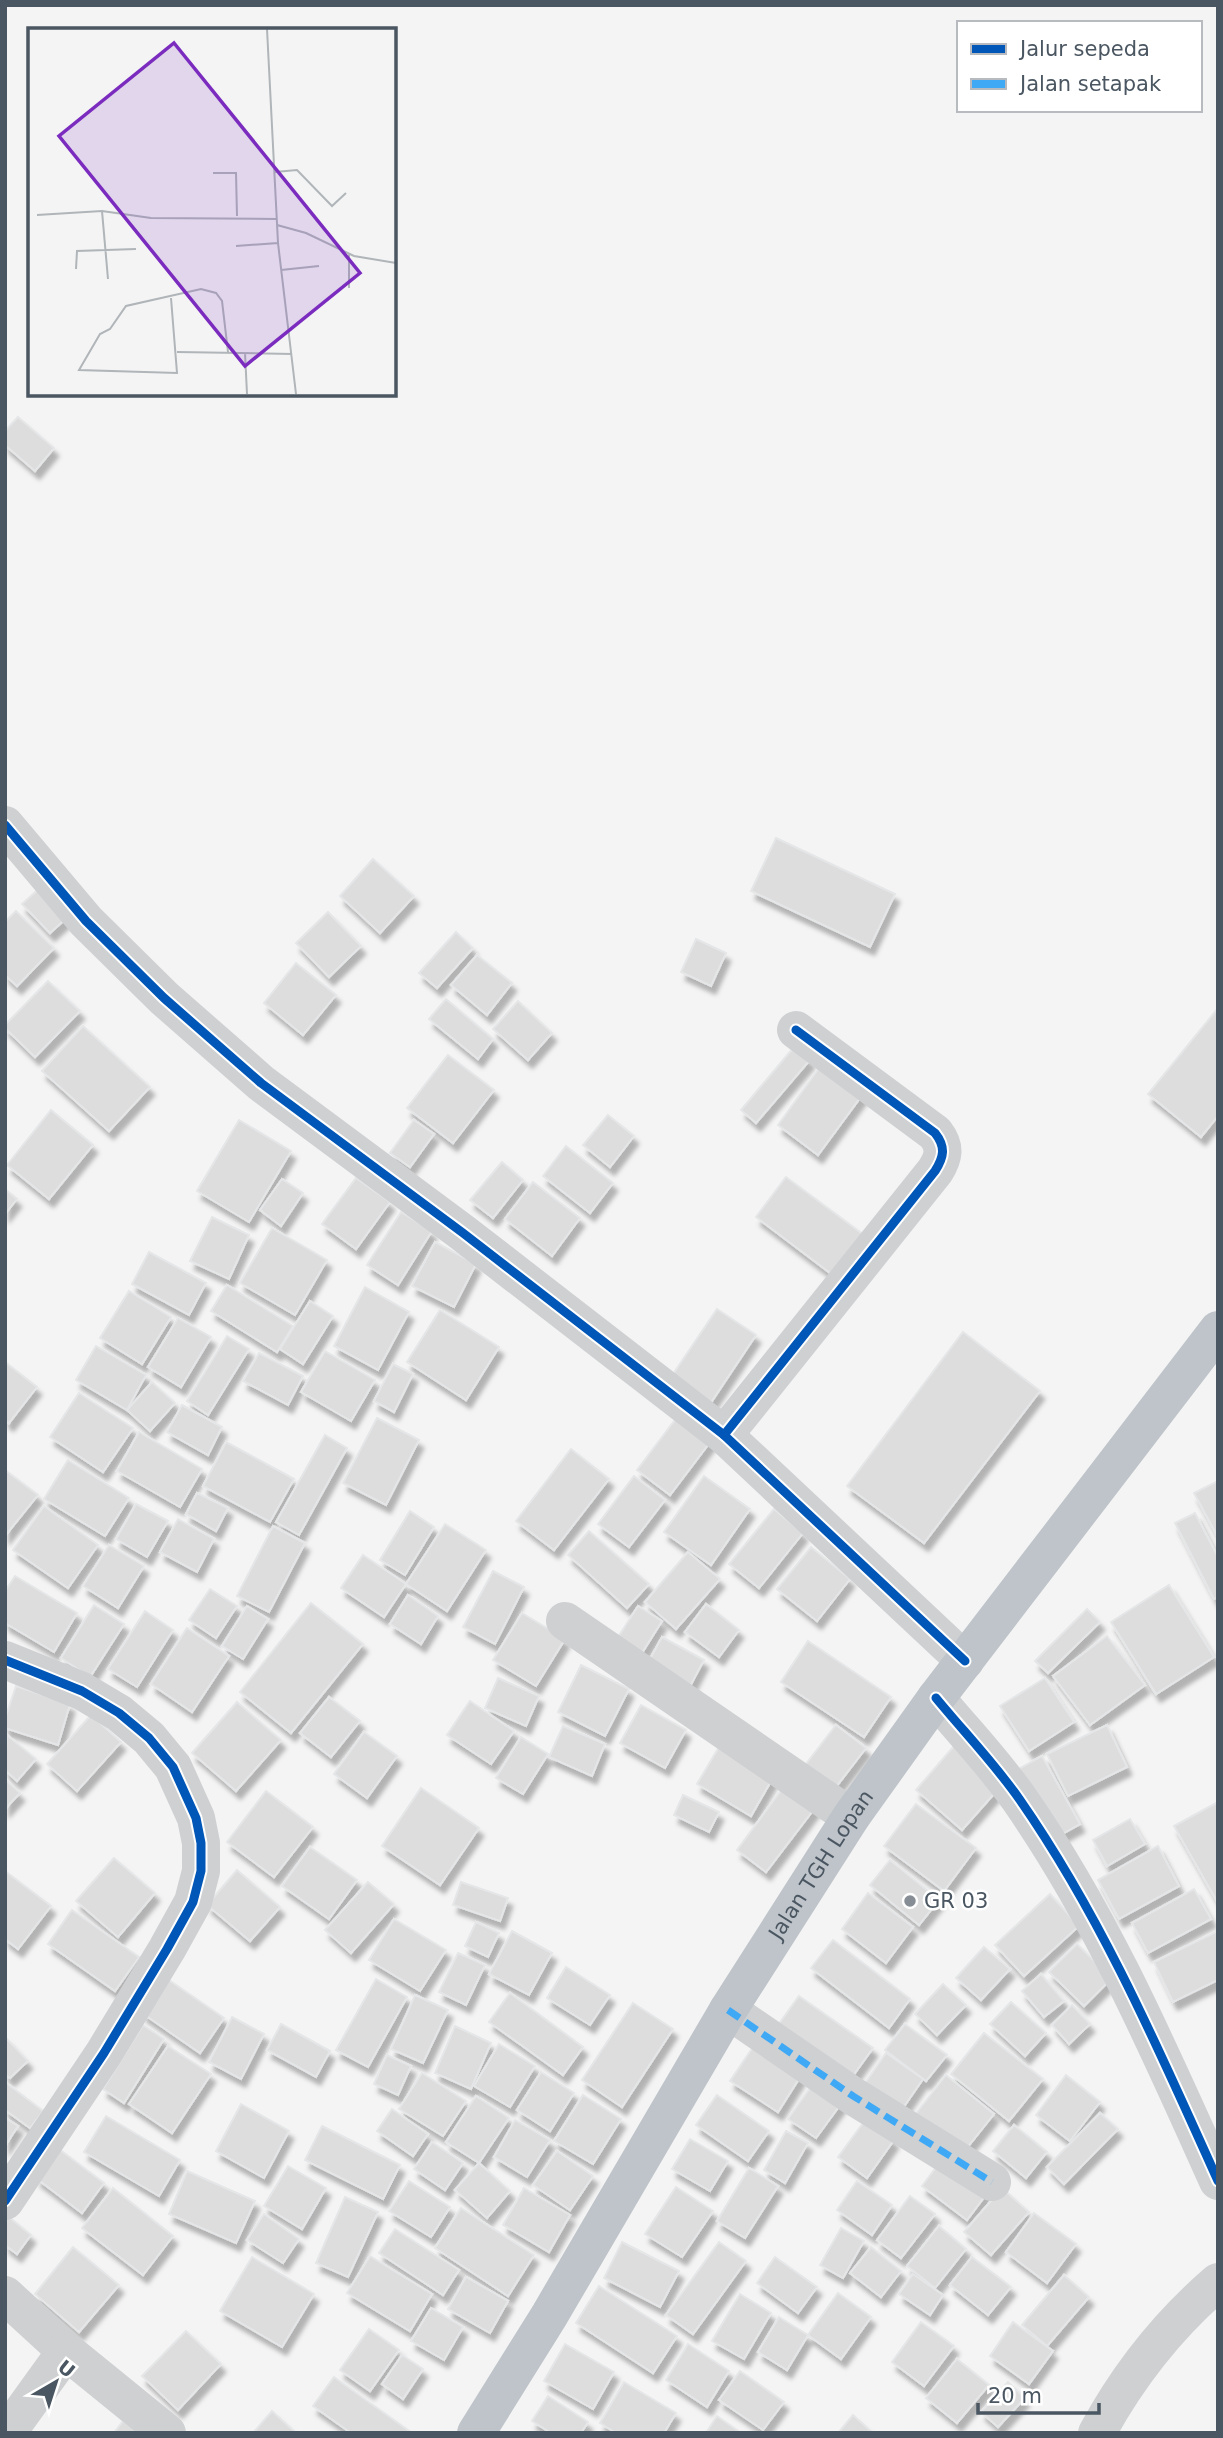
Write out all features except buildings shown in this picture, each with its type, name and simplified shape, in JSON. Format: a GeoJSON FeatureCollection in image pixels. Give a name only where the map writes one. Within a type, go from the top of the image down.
{"type":"FeatureCollection","features":[{"type":"Feature","properties":{"kind":"highway","name":"Jalan TGH Lopan"},"geometry":{"type":"LineString","coordinates":[[476,2433],[549,2316],[728,2010],[851,1817],[936,1698],[1212,1348]]}},
{"type":"Feature","properties":{"kind":"street"},"geometry":{"type":"LineString","coordinates":[[5,825],[86,921],[164,998],[261,1083],[463,1233],[724,1435],[965,1661]]}},
{"type":"Feature","properties":{"kind":"street"},"geometry":{"type":"LineString","coordinates":[[724,1435],[935,1171],[943,1154],[943,1147],[935,1133],[796,1030]]}},
{"type":"Feature","properties":{"kind":"street"},"geometry":{"type":"LineString","coordinates":[[565,1621],[851,1817]]}},
{"type":"Feature","properties":{"kind":"street"},"geometry":{"type":"LineString","coordinates":[[5,1660],[82,1691],[119,1713],[149,1738],[173,1767],[196,1818],[201,1843],[201,1871],[193,1902],[167,1949],[104,2053],[5,2201]]}},
{"type":"Feature","properties":{"kind":"street"},"geometry":{"type":"LineString","coordinates":[[936,1698],[1019,1799],[1084,1901],[1162,2057],[1218,2181]]}},
{"type":"Feature","properties":{"kind":"street"},"geometry":{"type":"LineString","coordinates":[[728,2010],[853,2096],[992,2182]]}},
{"type":"Feature","properties":{"kind":"street"},"geometry":{"type":"LineString","coordinates":[[1097,2433],[1139,2366],[1175,2322],[1218,2282]]}},
{"type":"Feature","properties":{"kind":"street"},"geometry":{"type":"LineString","coordinates":[[5,2295],[66,2351],[167,2433]]}},
{"type":"Feature","properties":{"kind":"street"},"geometry":{"type":"LineString","coordinates":[[6,2433],[66,2351]]}},
{"type":"Feature","properties":{"kind":"marked path"},"geometry":{"type":"LineString","coordinates":[[728,2010],[853,2096],[992,2182]]}},
{"type":"Feature","properties":{"kind":"cycle path"},"geometry":{"type":"LineString","coordinates":[[5,825],[86,921],[164,998],[261,1083],[463,1233],[724,1435],[965,1661]]}},
{"type":"Feature","properties":{"kind":"cycle path"},"geometry":{"type":"LineString","coordinates":[[724,1435],[935,1171],[942,1157],[941,1143],[935,1133],[796,1030]]}},
{"type":"Feature","properties":{"kind":"cycle path"},"geometry":{"type":"LineString","coordinates":[[5,1660],[82,1691],[119,1713],[149,1738],[173,1767],[196,1818],[201,1843],[201,1871],[193,1902],[104,2053],[5,2201]]}},
{"type":"Feature","properties":{"kind":"cycle path"},"geometry":{"type":"LineString","coordinates":[[936,1698],[1020,1800],[1077,1891],[1128,1986],[1218,2181]]}},
{"type":"Feature","properties":{"kind":"place","name":"GR 03"},"geometry":{"type":"Point","coordinates":[910,1901]}}]}
